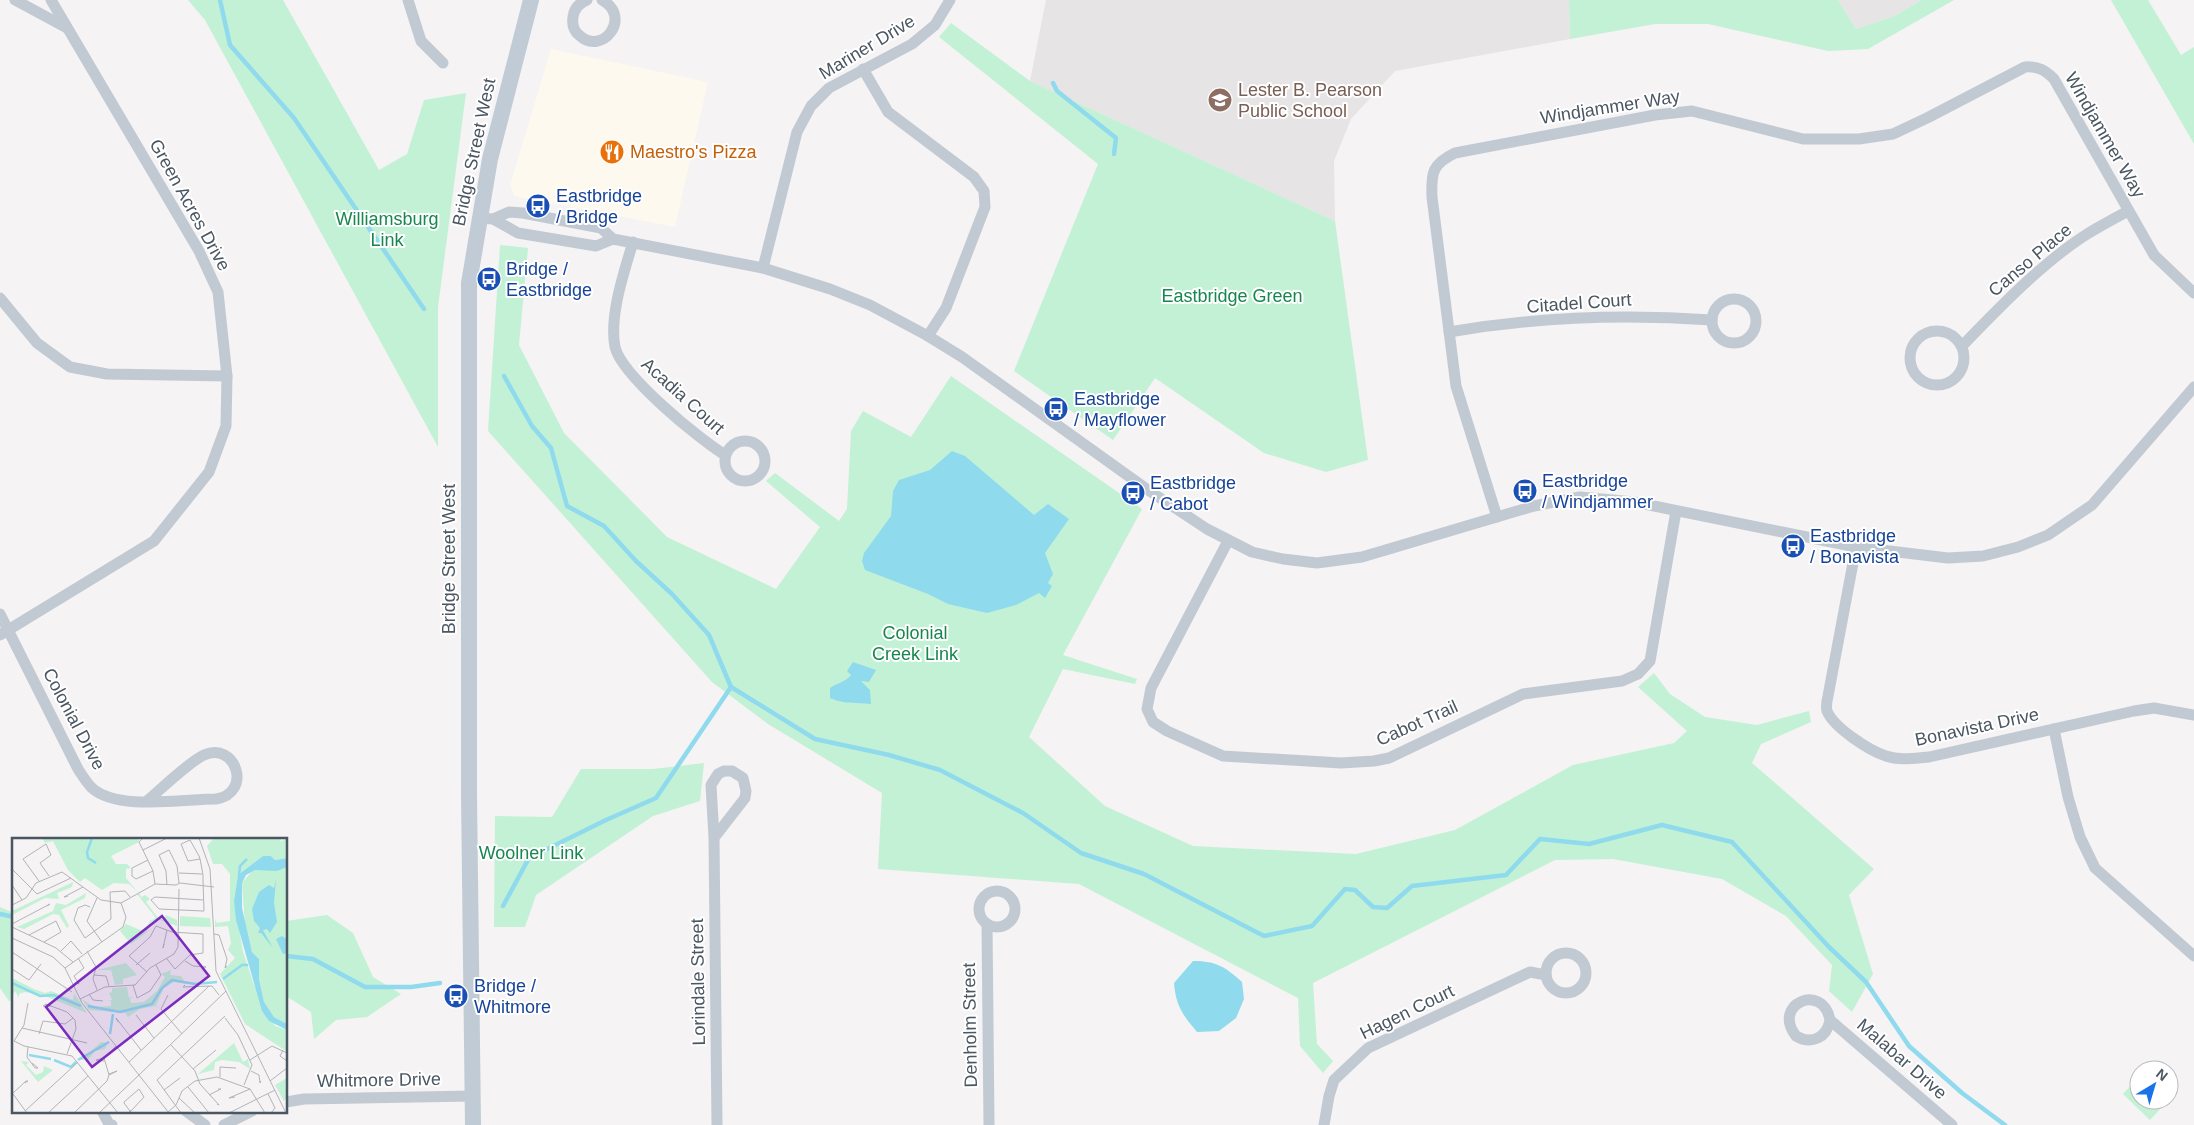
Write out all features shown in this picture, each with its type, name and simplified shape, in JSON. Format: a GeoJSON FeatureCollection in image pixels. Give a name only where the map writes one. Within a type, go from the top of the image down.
{"type":"FeatureCollection","features":[{"type":"Feature","properties":{"kind":"main road","name":"Bridge Street West"},"geometry":{"type":"LineString","coordinates":[[473,1125],[469,785],[469,312],[471,268],[486,218],[490,158],[531,0]]}},
{"type":"Feature","properties":{"kind":"street"},"geometry":{"type":"LineString","coordinates":[[15,0],[69,29]]}},
{"type":"Feature","properties":{"kind":"street","name":"Green Acres Drive"},"geometry":{"type":"LineString","coordinates":[[4,632],[154,542],[209,472],[226,426],[227,376],[218,292],[199,251],[51,0]]}},
{"type":"Feature","properties":{"kind":"street"},"geometry":{"type":"LineString","coordinates":[[408,0],[421,41],[443,63]]}},
{"type":"Feature","properties":{"kind":"street"},"geometry":{"type":"LineString","coordinates":[[586,0],[574,11],[572,18],[575,30],[586,40],[597,41],[610,34],[615,22],[612,8],[602,0]]}},
{"type":"Feature","properties":{"kind":"street","name":"Mariner Drive"},"geometry":{"type":"LineString","coordinates":[[763,268],[797,132],[811,106],[830,88],[912,44],[935,25],[950,0]]}},
{"type":"Feature","properties":{"kind":"street","name":"Windjammer Way"},"geometry":{"type":"LineString","coordinates":[[1498,517],[1456,386],[1432,197],[1431,182],[1434,168],[1442,159],[1470,149],[1655,115],[1692,112],[1803,139],[1859,140],[1893,134],[2025,67],[2034,66],[2046,71],[2054,79],[2154,255],[2194,293]]}},
{"type":"Feature","properties":{"kind":"street"},"geometry":{"type":"LineString","coordinates":[[863,69],[888,112],[974,177],[984,191],[985,207],[979,225],[946,308],[928,336]]}},
{"type":"Feature","properties":{"kind":"street","name":"Canso Place"},"geometry":{"type":"LineString","coordinates":[[1962,346],[2007,300],[2060,255],[2080,239],[2128,211]]}},
{"type":"Feature","properties":{"kind":"street"},"geometry":{"type":"LineString","coordinates":[[486,218],[509,212],[523,213],[601,228],[613,239]]}},
{"type":"Feature","properties":{"kind":"street"},"geometry":{"type":"LineString","coordinates":[[486,218],[518,233],[596,246],[613,239],[763,268],[830,289],[870,305],[928,336],[1007,388],[1148,490],[1228,541],[1252,552],[1283,559],[1317,562],[1340,561],[1362,557],[1534,506],[1580,497],[1634,502],[1856,547],[1948,558],[1982,556],[2018,547],[2048,534],[2092,505],[2194,387]]}},
{"type":"Feature","properties":{"kind":"street","name":"Acadia Court"},"geometry":{"type":"LineString","coordinates":[[633,242],[624,270],[613,327],[616,349],[628,371],[642,385],[706,444],[726,455]]}},
{"type":"Feature","properties":{"kind":"street"},"geometry":{"type":"LineString","coordinates":[[0,298],[37,343],[70,367],[107,374],[227,376]]}},
{"type":"Feature","properties":{"kind":"street","name":"Citadel Court"},"geometry":{"type":"LineString","coordinates":[[1448,332],[1581,318],[1652,316],[1712,320]]}},
{"type":"Feature","properties":{"kind":"street"},"geometry":{"type":"LineString","coordinates":[[1936,331],[1945,332],[1956,338],[1962,346],[1963,368],[1952,381],[1943,385],[1928,384],[1920,380],[1913,372],[1909,357],[1910,350],[1914,342],[1922,335],[1936,331]]}},
{"type":"Feature","properties":{"kind":"street","name":"Cabot Trail"},"geometry":{"type":"LineString","coordinates":[[1228,541],[1151,688],[1147,708],[1153,722],[1167,732],[1223,756],[1341,763],[1374,761],[1390,758],[1523,694],[1622,680],[1638,674],[1650,661],[1676,511]]}},
{"type":"Feature","properties":{"kind":"street","name":"Bonavista Drive"},"geometry":{"type":"LineString","coordinates":[[1856,547],[1827,710],[1835,722],[1862,744],[1887,756],[1908,759],[1930,756],[2134,711],[2154,708],[2194,715]]}},
{"type":"Feature","properties":{"kind":"street","name":"Colonial Drive"},"geometry":{"type":"LineString","coordinates":[[0,614],[4,632],[85,780],[93,789],[114,798],[147,801],[216,799],[232,791],[236,784],[237,775],[235,767],[230,759],[220,753],[204,755],[147,801]]}},
{"type":"Feature","properties":{"kind":"street"},"geometry":{"type":"LineString","coordinates":[[2054,729],[2068,797],[2086,853],[2095,868],[2194,956]]}},
{"type":"Feature","properties":{"kind":"street","name":"Lorindale Street"},"geometry":{"type":"LineString","coordinates":[[714,838],[745,798],[746,784],[743,778],[732,771],[724,771],[718,774],[711,785],[714,838],[717,1125]]}},
{"type":"Feature","properties":{"kind":"street","name":"Denholm Street"},"geometry":{"type":"LineString","coordinates":[[987,924],[989,1125]]}},
{"type":"Feature","properties":{"kind":"street","name":"Hagen Court"},"geometry":{"type":"LineString","coordinates":[[1324,1125],[1334,1080],[1368,1048],[1530,972],[1546,975]]}},
{"type":"Feature","properties":{"kind":"street","name":"Malabar Drive"},"geometry":{"type":"LineString","coordinates":[[1830,1020],[1952,1125]]}},
{"type":"Feature","properties":{"kind":"street","name":"Whitmore Drive"},"geometry":{"type":"LineString","coordinates":[[288,1102],[473,1096]]}},
{"type":"Feature","properties":{"kind":"street"},"geometry":{"type":"LineString","coordinates":[[103,1112],[109,1124],[112,1125]]}},
{"type":"Feature","properties":{"kind":"street"},"geometry":{"type":"LineString","coordinates":[[187,1112],[205,1125]]}},
{"type":"Feature","properties":{"kind":"street"},"geometry":{"type":"LineString","coordinates":[[224,1125],[250,1112]]}},
{"type":"Feature","properties":{"kind":"shaded area","name":"Lester B. Pearson Public School"},"geometry":{"type":"Polygon","coordinates":[[[1046,0],[1569,0],[1570,39],[1395,71],[1351,119],[1334,161],[1335,221],[1030,81],[1046,0]]]}},
{"type":"Feature","properties":{"kind":"shaded area"},"geometry":{"type":"Polygon","coordinates":[[[1838,0],[1921,0],[1895,16],[1856,29],[1838,0]]]}},
{"type":"Feature","properties":{"kind":"shaded area"},"geometry":{"type":"Polygon","coordinates":[[[551,49],[708,82],[675,227],[514,196],[510,185],[551,49]]]}},
{"type":"Feature","properties":{"kind":"green space","name":"Williamsburg Link"},"geometry":{"type":"Polygon","coordinates":[[[188,0],[283,0],[379,170],[407,154],[424,100],[466,93],[438,307],[438,447],[205,20],[188,0]]]}},
{"type":"Feature","properties":{"kind":"green space"},"geometry":{"type":"Polygon","coordinates":[[[1569,0],[1838,0],[1856,29],[1895,16],[1921,0],[1954,0],[1868,49],[1828,51],[1708,24],[1655,24],[1570,39],[1569,0]]]}},
{"type":"Feature","properties":{"kind":"green space"},"geometry":{"type":"Polygon","coordinates":[[[2111,0],[2148,0],[2181,55],[2194,47],[2194,144],[2111,0]]]}},
{"type":"Feature","properties":{"kind":"green space","name":"Eastbridge Green"},"geometry":{"type":"Polygon","coordinates":[[[951,23],[1030,81],[1335,221],[1368,460],[1326,472],[1264,453],[1155,378],[1113,440],[1014,371],[1098,164],[939,37],[951,23]]]}},
{"type":"Feature","properties":{"kind":"green space","name":"Colonial Creek Link"},"geometry":{"type":"Polygon","coordinates":[[[500,245],[528,248],[519,345],[564,433],[667,537],[776,589],[820,527],[766,481],[775,473],[839,521],[847,509],[851,431],[863,411],[911,437],[951,376],[1142,509],[1063,655],[1137,679],[1135,684],[1063,669],[1029,737],[1105,806],[1193,846],[1356,854],[1455,830],[1573,765],[1674,743],[1687,731],[1638,687],[1654,673],[1670,694],[1705,717],[1757,725],[1809,711],[1811,722],[1761,744],[1752,763],[1874,869],[1849,895],[1873,974],[1852,1012],[1829,991],[1832,965],[1786,916],[1722,879],[1613,859],[1555,860],[1313,983],[1317,1044],[1333,1061],[1323,1073],[1300,1046],[1298,998],[1079,884],[878,869],[882,793],[768,724],[712,682],[488,431],[500,245]]]}},
{"type":"Feature","properties":{"kind":"green space","name":"Woolner Link"},"geometry":{"type":"Polygon","coordinates":[[[704,763],[700,801],[653,816],[536,895],[525,927],[494,927],[495,816],[552,817],[581,769],[653,769],[704,763]]]}},
{"type":"Feature","properties":{"kind":"green space"},"geometry":{"type":"Polygon","coordinates":[[[0,907],[12,912],[12,1000],[9,1001],[0,988],[0,907]]]}},
{"type":"Feature","properties":{"kind":"green space"},"geometry":{"type":"Polygon","coordinates":[[[327,915],[353,933],[373,977],[401,994],[367,1017],[336,1020],[314,1039],[311,1012],[288,997],[288,921],[327,915]]]}},
{"type":"Feature","properties":{"kind":"green space"},"geometry":{"type":"Polygon","coordinates":[[[2129,1088],[2129,1100],[2123,1094],[2129,1088]]]}},
{"type":"Feature","properties":{"kind":"green space"},"geometry":{"type":"Polygon","coordinates":[[[2140,1110],[2159,1110],[2150,1120],[2140,1110]]]}},
{"type":"Feature","properties":{"kind":"water"},"geometry":{"type":"Polygon","coordinates":[[[952,451],[965,456],[1034,515],[1048,504],[1069,519],[1045,553],[1053,574],[1048,583],[1052,586],[1045,598],[1039,593],[1016,605],[987,613],[948,604],[928,594],[865,570],[862,561],[864,553],[891,516],[893,491],[899,480],[930,470],[952,451]]]}},
{"type":"Feature","properties":{"kind":"water"},"geometry":{"type":"Polygon","coordinates":[[[853,662],[876,670],[869,682],[861,681],[870,690],[871,704],[846,702],[830,698],[830,688],[851,675],[847,671],[853,662]]]}},
{"type":"Feature","properties":{"kind":"water"},"geometry":{"type":"Polygon","coordinates":[[[1193,961],[1208,962],[1220,966],[1231,972],[1242,982],[1244,999],[1236,1018],[1219,1031],[1197,1032],[1178,1004],[1174,983],[1193,961]]]}},
{"type":"Feature","properties":{"kind":"waterway"},"geometry":{"type":"LineString","coordinates":[[220,0],[230,45],[294,118],[424,309]]}},
{"type":"Feature","properties":{"kind":"waterway"},"geometry":{"type":"LineString","coordinates":[[1053,83],[1057,91],[1116,138],[1114,154]]}},
{"type":"Feature","properties":{"kind":"waterway"},"geometry":{"type":"LineString","coordinates":[[504,376],[532,426],[551,448],[567,506],[604,526],[636,561],[672,594],[709,635],[731,687],[815,739],[889,755],[940,770],[1023,813],[1081,853],[1144,874],[1264,936],[1312,926],[1345,889],[1355,890],[1373,907],[1387,908],[1412,886],[1506,875],[1540,839],[1589,844],[1662,825],[1732,842],[1829,947],[1866,982],[1909,1046],[1962,1093],[2005,1125]]}},
{"type":"Feature","properties":{"kind":"waterway"},"geometry":{"type":"LineString","coordinates":[[503,906],[529,858],[656,798],[731,687]]}},
{"type":"Feature","properties":{"kind":"waterway"},"geometry":{"type":"LineString","coordinates":[[0,914],[12,917]]}},
{"type":"Feature","properties":{"kind":"waterway"},"geometry":{"type":"LineString","coordinates":[[288,956],[313,959],[365,987],[411,987],[440,983]]}},
{"type":"Feature","properties":{"kind":"place","name":"Lester B. Pearson Public School"},"geometry":{"type":"Point","coordinates":[1220,100]}},
{"type":"Feature","properties":{"kind":"place","name":"Maestro's Pizza"},"geometry":{"type":"Point","coordinates":[612,152]}},
{"type":"Feature","properties":{"kind":"place","name":"Eastbridge / Bridge"},"geometry":{"type":"Point","coordinates":[538,206]}},
{"type":"Feature","properties":{"kind":"place","name":"Bridge / Eastbridge"},"geometry":{"type":"Point","coordinates":[489,279]}},
{"type":"Feature","properties":{"kind":"place","name":"Eastbridge / Mayflower"},"geometry":{"type":"Point","coordinates":[1056,409]}},
{"type":"Feature","properties":{"kind":"place","name":"Eastbridge / Windjammer"},"geometry":{"type":"Point","coordinates":[1525,491]}},
{"type":"Feature","properties":{"kind":"place","name":"Eastbridge / Cabot"},"geometry":{"type":"Point","coordinates":[1133,493]}},
{"type":"Feature","properties":{"kind":"place","name":"Eastbridge / Bonavista"},"geometry":{"type":"Point","coordinates":[1793,546]}},
{"type":"Feature","properties":{"kind":"place","name":"Bridge / Whitmore"},"geometry":{"type":"Point","coordinates":[456,996]}}]}
